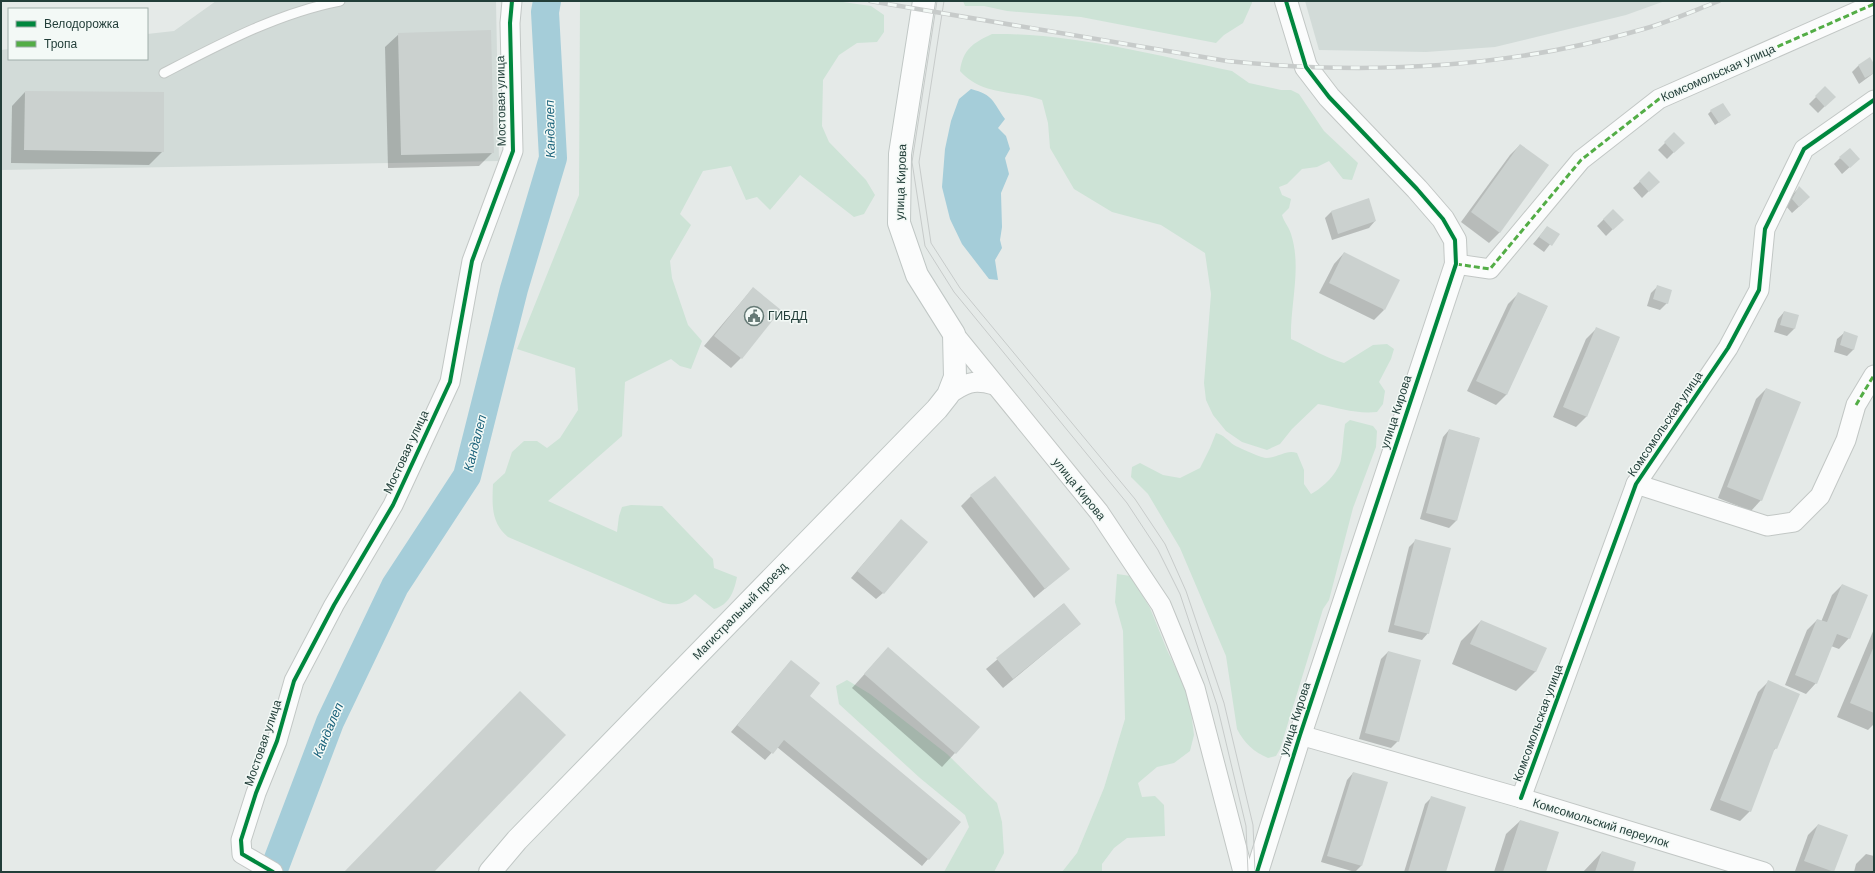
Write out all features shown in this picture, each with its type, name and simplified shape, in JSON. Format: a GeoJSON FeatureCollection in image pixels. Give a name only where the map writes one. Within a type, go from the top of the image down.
{"type":"FeatureCollection","features":[{"type":"Feature","properties":{"kind":"main road","name":"улица Кирова"},"geometry":{"type":"LineString","coordinates":[[924,1],[900,154],[898,223],[917,275],[954,334]]}},
{"type":"Feature","properties":{"kind":"main road","name":"улица Кирова"},"geometry":{"type":"LineString","coordinates":[[1256,872],[1456,264],[1455,240],[1443,219],[1417,189],[1329,97],[1306,67],[1286,1]]}},
{"type":"Feature","properties":{"kind":"main road","name":"Магистральный проезд"},"geometry":{"type":"LineString","coordinates":[[490,872],[517,840],[938,409],[948,395],[955,377],[954,334]]}},
{"type":"Feature","properties":{"kind":"street","name":"Мостовая улица"},"geometry":{"type":"LineString","coordinates":[[269,870],[242,854],[241,840],[256,793],[277,741],[294,681],[334,605],[393,505],[450,382],[472,261],[513,151],[510,23],[512,1]]}},
{"type":"Feature","properties":{"kind":"street","name":"Комсомольская улица"},"geometry":{"type":"LineString","coordinates":[[1456,264],[1490,268],[1581,160],[1659,99],[1874,4]]}},
{"type":"Feature","properties":{"kind":"street","name":"Комсомольская улица"},"geometry":{"type":"LineString","coordinates":[[1521,798],[1636,484],[1728,348],[1759,290],[1765,229],[1804,150],[1874,100]]}},
{"type":"Feature","properties":{"kind":"street","name":"улица Кирова"},"geometry":{"type":"LineString","coordinates":[[954,334],[1099,512],[1161,605],[1195,688],[1243,872]]}},
{"type":"Feature","properties":{"kind":"street"},"geometry":{"type":"LineString","coordinates":[[1636,484],[1767,526],[1794,522],[1820,496],[1846,440],[1856,405],[1874,375]]}},
{"type":"Feature","properties":{"kind":"street"},"geometry":{"type":"LineString","coordinates":[[948,395],[962,385],[971,382],[984,382],[994,385]]}},
{"type":"Feature","properties":{"kind":"street","name":"Комсомольский переулок"},"geometry":{"type":"LineString","coordinates":[[1300,735],[1521,798],[1764,872]]}},
{"type":"Feature","properties":{"kind":"lane"},"geometry":{"type":"LineString","coordinates":[[164,73],[225,41],[315,6],[340,1]]}},
{"type":"Feature","properties":{"kind":"shaded area"},"geometry":{"type":"Polygon","coordinates":[[[216,1],[496,1],[499,161],[1,170],[1,50],[8,49],[8,60],[148,60],[148,34],[174,31],[216,1]]]}},
{"type":"Feature","properties":{"kind":"shaded area"},"geometry":{"type":"Polygon","coordinates":[[[1305,1],[1665,1],[1626,15],[1495,47],[1426,52],[1319,50],[1305,1]]]}},
{"type":"Feature","properties":{"kind":"green space"},"geometry":{"type":"Polygon","coordinates":[[[580,1],[836,1],[871,6],[884,15],[884,32],[877,42],[857,43],[839,55],[823,80],[822,126],[829,142],[866,180],[875,195],[864,214],[854,217],[800,175],[770,210],[757,197],[746,200],[731,166],[703,171],[680,214],[691,225],[670,261],[672,278],[688,325],[702,341],[691,369],[680,366],[671,359],[625,382],[622,436],[548,501],[617,532],[622,507],[631,505],[662,506],[713,559],[714,568],[737,577],[730,597],[724,604],[714,609],[695,594],[688,600],[677,604],[663,603],[508,537],[498,526],[494,513],[493,484],[505,473],[512,452],[524,441],[537,441],[547,448],[560,438],[578,410],[575,368],[517,349],[579,195],[580,1]]]}},
{"type":"Feature","properties":{"kind":"green space"},"geometry":{"type":"Polygon","coordinates":[[[963,1],[1252,1],[1252,3],[1243,23],[1224,35],[1216,43],[1081,17],[1007,11],[984,6],[965,6],[963,1]]]}},
{"type":"Feature","properties":{"kind":"green space"},"geometry":{"type":"Polygon","coordinates":[[[992,34],[1052,37],[1112,46],[1232,71],[1249,83],[1281,90],[1291,90],[1299,94],[1324,131],[1358,163],[1352,180],[1343,179],[1329,161],[1317,167],[1302,169],[1287,184],[1279,187],[1282,195],[1291,199],[1289,208],[1282,215],[1291,234],[1296,260],[1291,339],[1344,363],[1373,345],[1387,344],[1394,349],[1391,359],[1379,382],[1385,391],[1383,404],[1377,412],[1354,411],[1318,404],[1292,429],[1280,444],[1267,450],[1242,442],[1226,431],[1213,415],[1206,400],[1204,383],[1211,294],[1205,253],[1161,225],[1112,212],[1074,189],[1050,148],[1048,123],[1042,100],[988,89],[978,85],[960,71],[961,63],[966,52],[979,40],[992,34]]]}},
{"type":"Feature","properties":{"kind":"green space"},"geometry":{"type":"Polygon","coordinates":[[[1350,420],[1373,426],[1377,431],[1376,447],[1353,508],[1329,600],[1323,609],[1280,749],[1276,756],[1268,758],[1258,753],[1250,746],[1243,739],[1237,729],[1226,656],[1180,548],[1148,494],[1131,477],[1132,467],[1140,463],[1163,475],[1180,478],[1200,468],[1216,433],[1223,436],[1234,445],[1266,458],[1289,452],[1297,453],[1304,470],[1304,484],[1311,494],[1325,484],[1340,464],[1345,424],[1350,420]]]}},
{"type":"Feature","properties":{"kind":"green space"},"geometry":{"type":"Polygon","coordinates":[[[1117,574],[1131,576],[1150,608],[1167,650],[1189,696],[1194,735],[1190,751],[1174,763],[1157,767],[1138,783],[1142,797],[1155,796],[1164,805],[1165,836],[1127,838],[1114,848],[1102,864],[1102,872],[1062,872],[1077,853],[1104,788],[1125,719],[1123,631],[1115,602],[1117,574]]]}},
{"type":"Feature","properties":{"kind":"green space"},"geometry":{"type":"Polygon","coordinates":[[[847,680],[870,694],[947,754],[997,803],[1002,822],[1004,853],[994,872],[944,872],[969,827],[965,815],[920,778],[839,704],[836,686],[847,680]]]}},
{"type":"Feature","properties":{"kind":"water"},"geometry":{"type":"Polygon","coordinates":[[[971,89],[988,96],[995,103],[1005,119],[998,128],[1006,136],[1010,149],[1005,158],[1009,174],[1001,193],[1002,227],[1000,240],[1002,248],[995,260],[998,280],[989,279],[962,244],[950,219],[942,187],[945,149],[951,121],[959,99],[971,89]]]}},
{"type":"Feature","properties":{"kind":"building"},"geometry":{"type":"Polygon","coordinates":[[[491,30],[494,153],[401,155],[398,33],[491,30]]]}},
{"type":"Feature","properties":{"kind":"building"},"geometry":{"type":"Polygon","coordinates":[[[1870,57],[1874,64],[1874,73],[1865,78],[1858,65],[1870,57]]]}},
{"type":"Feature","properties":{"kind":"building"},"geometry":{"type":"Polygon","coordinates":[[[1825,86],[1836,97],[1825,107],[1815,96],[1825,86]]]}},
{"type":"Feature","properties":{"kind":"building"},"geometry":{"type":"Polygon","coordinates":[[[25,91],[164,92],[164,152],[24,150],[25,91]]]}},
{"type":"Feature","properties":{"kind":"building"},"geometry":{"type":"Polygon","coordinates":[[[1723,103],[1731,115],[1719,123],[1710,110],[1723,103]]]}},
{"type":"Feature","properties":{"kind":"building"},"geometry":{"type":"Polygon","coordinates":[[[1674,132],[1685,143],[1674,153],[1664,142],[1674,132]]]}},
{"type":"Feature","properties":{"kind":"building"},"geometry":{"type":"Polygon","coordinates":[[[1520,144],[1549,165],[1500,233],[1471,212],[1520,144]]]}},
{"type":"Feature","properties":{"kind":"building"},"geometry":{"type":"Polygon","coordinates":[[[1850,148],[1860,159],[1850,168],[1839,157],[1850,148]]]}},
{"type":"Feature","properties":{"kind":"building"},"geometry":{"type":"Polygon","coordinates":[[[1649,171],[1660,182],[1649,192],[1639,181],[1649,171]]]}},
{"type":"Feature","properties":{"kind":"building"},"geometry":{"type":"Polygon","coordinates":[[[1799,186],[1810,197],[1799,207],[1792,199],[1799,186]]]}},
{"type":"Feature","properties":{"kind":"building"},"geometry":{"type":"Polygon","coordinates":[[[1369,198],[1376,221],[1338,234],[1331,211],[1369,198]]]}},
{"type":"Feature","properties":{"kind":"building"},"geometry":{"type":"Polygon","coordinates":[[[1613,209],[1624,220],[1613,230],[1603,219],[1613,209]]]}},
{"type":"Feature","properties":{"kind":"building"},"geometry":{"type":"Polygon","coordinates":[[[1547,226],[1560,234],[1552,246],[1539,237],[1547,226]]]}},
{"type":"Feature","properties":{"kind":"building"},"geometry":{"type":"Polygon","coordinates":[[[1344,252],[1400,280],[1385,310],[1329,283],[1344,252]]]}},
{"type":"Feature","properties":{"kind":"building"},"geometry":{"type":"Polygon","coordinates":[[[1657,285],[1672,290],[1668,304],[1653,299],[1657,285]]]}},
{"type":"Feature","properties":{"kind":"building"},"geometry":{"type":"Polygon","coordinates":[[[753,287],[781,310],[742,359],[714,336],[753,287]]]}},
{"type":"Feature","properties":{"kind":"building"},"geometry":{"type":"Polygon","coordinates":[[[1518,292],[1548,306],[1507,395],[1476,381],[1518,292]]]}},
{"type":"Feature","properties":{"kind":"building"},"geometry":{"type":"Polygon","coordinates":[[[1784,311],[1799,315],[1795,329],[1780,325],[1784,311]]]}},
{"type":"Feature","properties":{"kind":"building"},"geometry":{"type":"Polygon","coordinates":[[[1596,327],[1620,337],[1587,417],[1563,407],[1596,327]]]}},
{"type":"Feature","properties":{"kind":"building"},"geometry":{"type":"Polygon","coordinates":[[[1844,331],[1858,336],[1854,350],[1840,345],[1844,331]]]}},
{"type":"Feature","properties":{"kind":"building"},"geometry":{"type":"Polygon","coordinates":[[[1766,388],[1801,402],[1762,501],[1727,487],[1766,388]]]}},
{"type":"Feature","properties":{"kind":"building"},"geometry":{"type":"Polygon","coordinates":[[[1449,429],[1480,438],[1457,521],[1426,513],[1449,429]]]}},
{"type":"Feature","properties":{"kind":"building"},"geometry":{"type":"Polygon","coordinates":[[[995,476],[1070,569],[1045,589],[970,495],[995,476]]]}},
{"type":"Feature","properties":{"kind":"building"},"geometry":{"type":"Polygon","coordinates":[[[901,519],[928,542],[884,594],[857,571],[901,519]]]}},
{"type":"Feature","properties":{"kind":"building"},"geometry":{"type":"Polygon","coordinates":[[[1415,539],[1451,548],[1429,634],[1394,625],[1415,539]]]}},
{"type":"Feature","properties":{"kind":"building"},"geometry":{"type":"Polygon","coordinates":[[[1842,584],[1868,595],[1850,639],[1837,634],[1817,684],[1795,675],[1817,619],[1827,622],[1842,584]]]}},
{"type":"Feature","properties":{"kind":"building"},"geometry":{"type":"Polygon","coordinates":[[[1064,603],[1081,624],[1013,679],[996,658],[1064,603]]]}},
{"type":"Feature","properties":{"kind":"building"},"geometry":{"type":"Polygon","coordinates":[[[1481,620],[1547,648],[1536,672],[1470,644],[1481,620]]]}},
{"type":"Feature","properties":{"kind":"building"},"geometry":{"type":"Polygon","coordinates":[[[1874,646],[1874,713],[1850,703],[1874,646]]]}},
{"type":"Feature","properties":{"kind":"building"},"geometry":{"type":"Polygon","coordinates":[[[888,647],[980,727],[956,754],[864,674],[888,647]]]}},
{"type":"Feature","properties":{"kind":"building"},"geometry":{"type":"Polygon","coordinates":[[[1388,651],[1421,660],[1399,742],[1365,733],[1388,651]]]}},
{"type":"Feature","properties":{"kind":"building"},"geometry":{"type":"Polygon","coordinates":[[[791,660],[820,683],[810,696],[961,822],[929,860],[784,740],[773,754],[737,725],[791,660]]]}},
{"type":"Feature","properties":{"kind":"building"},"geometry":{"type":"Polygon","coordinates":[[[1768,680],[1800,694],[1777,749],[1775,748],[1751,812],[1720,800],[1768,680]]]}},
{"type":"Feature","properties":{"kind":"building"},"geometry":{"type":"Polygon","coordinates":[[[520,691],[566,735],[434,872],[344,872],[520,691]]]}},
{"type":"Feature","properties":{"kind":"building"},"geometry":{"type":"Polygon","coordinates":[[[1353,772],[1388,782],[1362,866],[1327,856],[1353,772]]]}},
{"type":"Feature","properties":{"kind":"building"},"geometry":{"type":"Polygon","coordinates":[[[1431,796],[1466,807],[1446,872],[1408,872],[1431,796]]]}},
{"type":"Feature","properties":{"kind":"building"},"geometry":{"type":"Polygon","coordinates":[[[1520,820],[1559,832],[1546,872],[1503,872],[1520,820]]]}},
{"type":"Feature","properties":{"kind":"building"},"geometry":{"type":"Polygon","coordinates":[[[1818,824],[1848,835],[1834,872],[1804,861],[1818,824]]]}},
{"type":"Feature","properties":{"kind":"building"},"geometry":{"type":"Polygon","coordinates":[[[1602,851],[1636,862],[1633,872],[1595,872],[1602,851]]]}},
{"type":"Feature","properties":{"kind":"waterway","name":"Кандалеп"},"geometry":{"type":"LineString","coordinates":[[273,872],[330,722],[395,586],[467,476],[514,289],[553,158],[545,12],[547,1]]}},
{"type":"Feature","properties":{"kind":"tram line"},"geometry":{"type":"LineString","coordinates":[[937,1],[912,162],[925,246],[954,292],[1127,503],[1158,550],[1180,594],[1217,705],[1246,826],[1248,872]]}},
{"type":"Feature","properties":{"kind":"tram line"},"geometry":{"type":"LineString","coordinates":[[944,1],[919,162],[931,243],[960,288],[1135,499],[1165,544],[1186,591],[1224,703],[1253,825],[1255,872]]}},
{"type":"Feature","properties":{"kind":"railway"},"geometry":{"type":"LineString","coordinates":[[870,1],[1227,61],[1331,68],[1383,68],[1435,65],[1487,61],[1538,53],[1589,43],[1650,27],[1719,1]]}},
{"type":"Feature","properties":{"kind":"marked path"},"geometry":{"type":"LineString","coordinates":[[1456,264],[1490,269],[1581,160],[1659,99],[1874,4]]}},
{"type":"Feature","properties":{"kind":"marked path"},"geometry":{"type":"LineString","coordinates":[[1856,405],[1874,375]]}},
{"type":"Feature","properties":{"kind":"cycle path"},"geometry":{"type":"LineString","coordinates":[[273,872],[242,854],[241,840],[256,793],[277,741],[294,681],[334,605],[393,505],[450,382],[472,261],[513,151],[510,23],[512,1]]}},
{"type":"Feature","properties":{"kind":"cycle path"},"geometry":{"type":"LineString","coordinates":[[1257,872],[1300,735],[1456,264],[1455,240],[1443,219],[1417,189],[1329,97],[1306,67],[1286,1]]}},
{"type":"Feature","properties":{"kind":"cycle path"},"geometry":{"type":"LineString","coordinates":[[1521,798],[1636,484],[1728,348],[1759,290],[1765,229],[1804,149],[1874,100]]}},
{"type":"Feature","properties":{"kind":"place","name":"ГИБДД"},"geometry":{"type":"Point","coordinates":[754,316]}}]}
